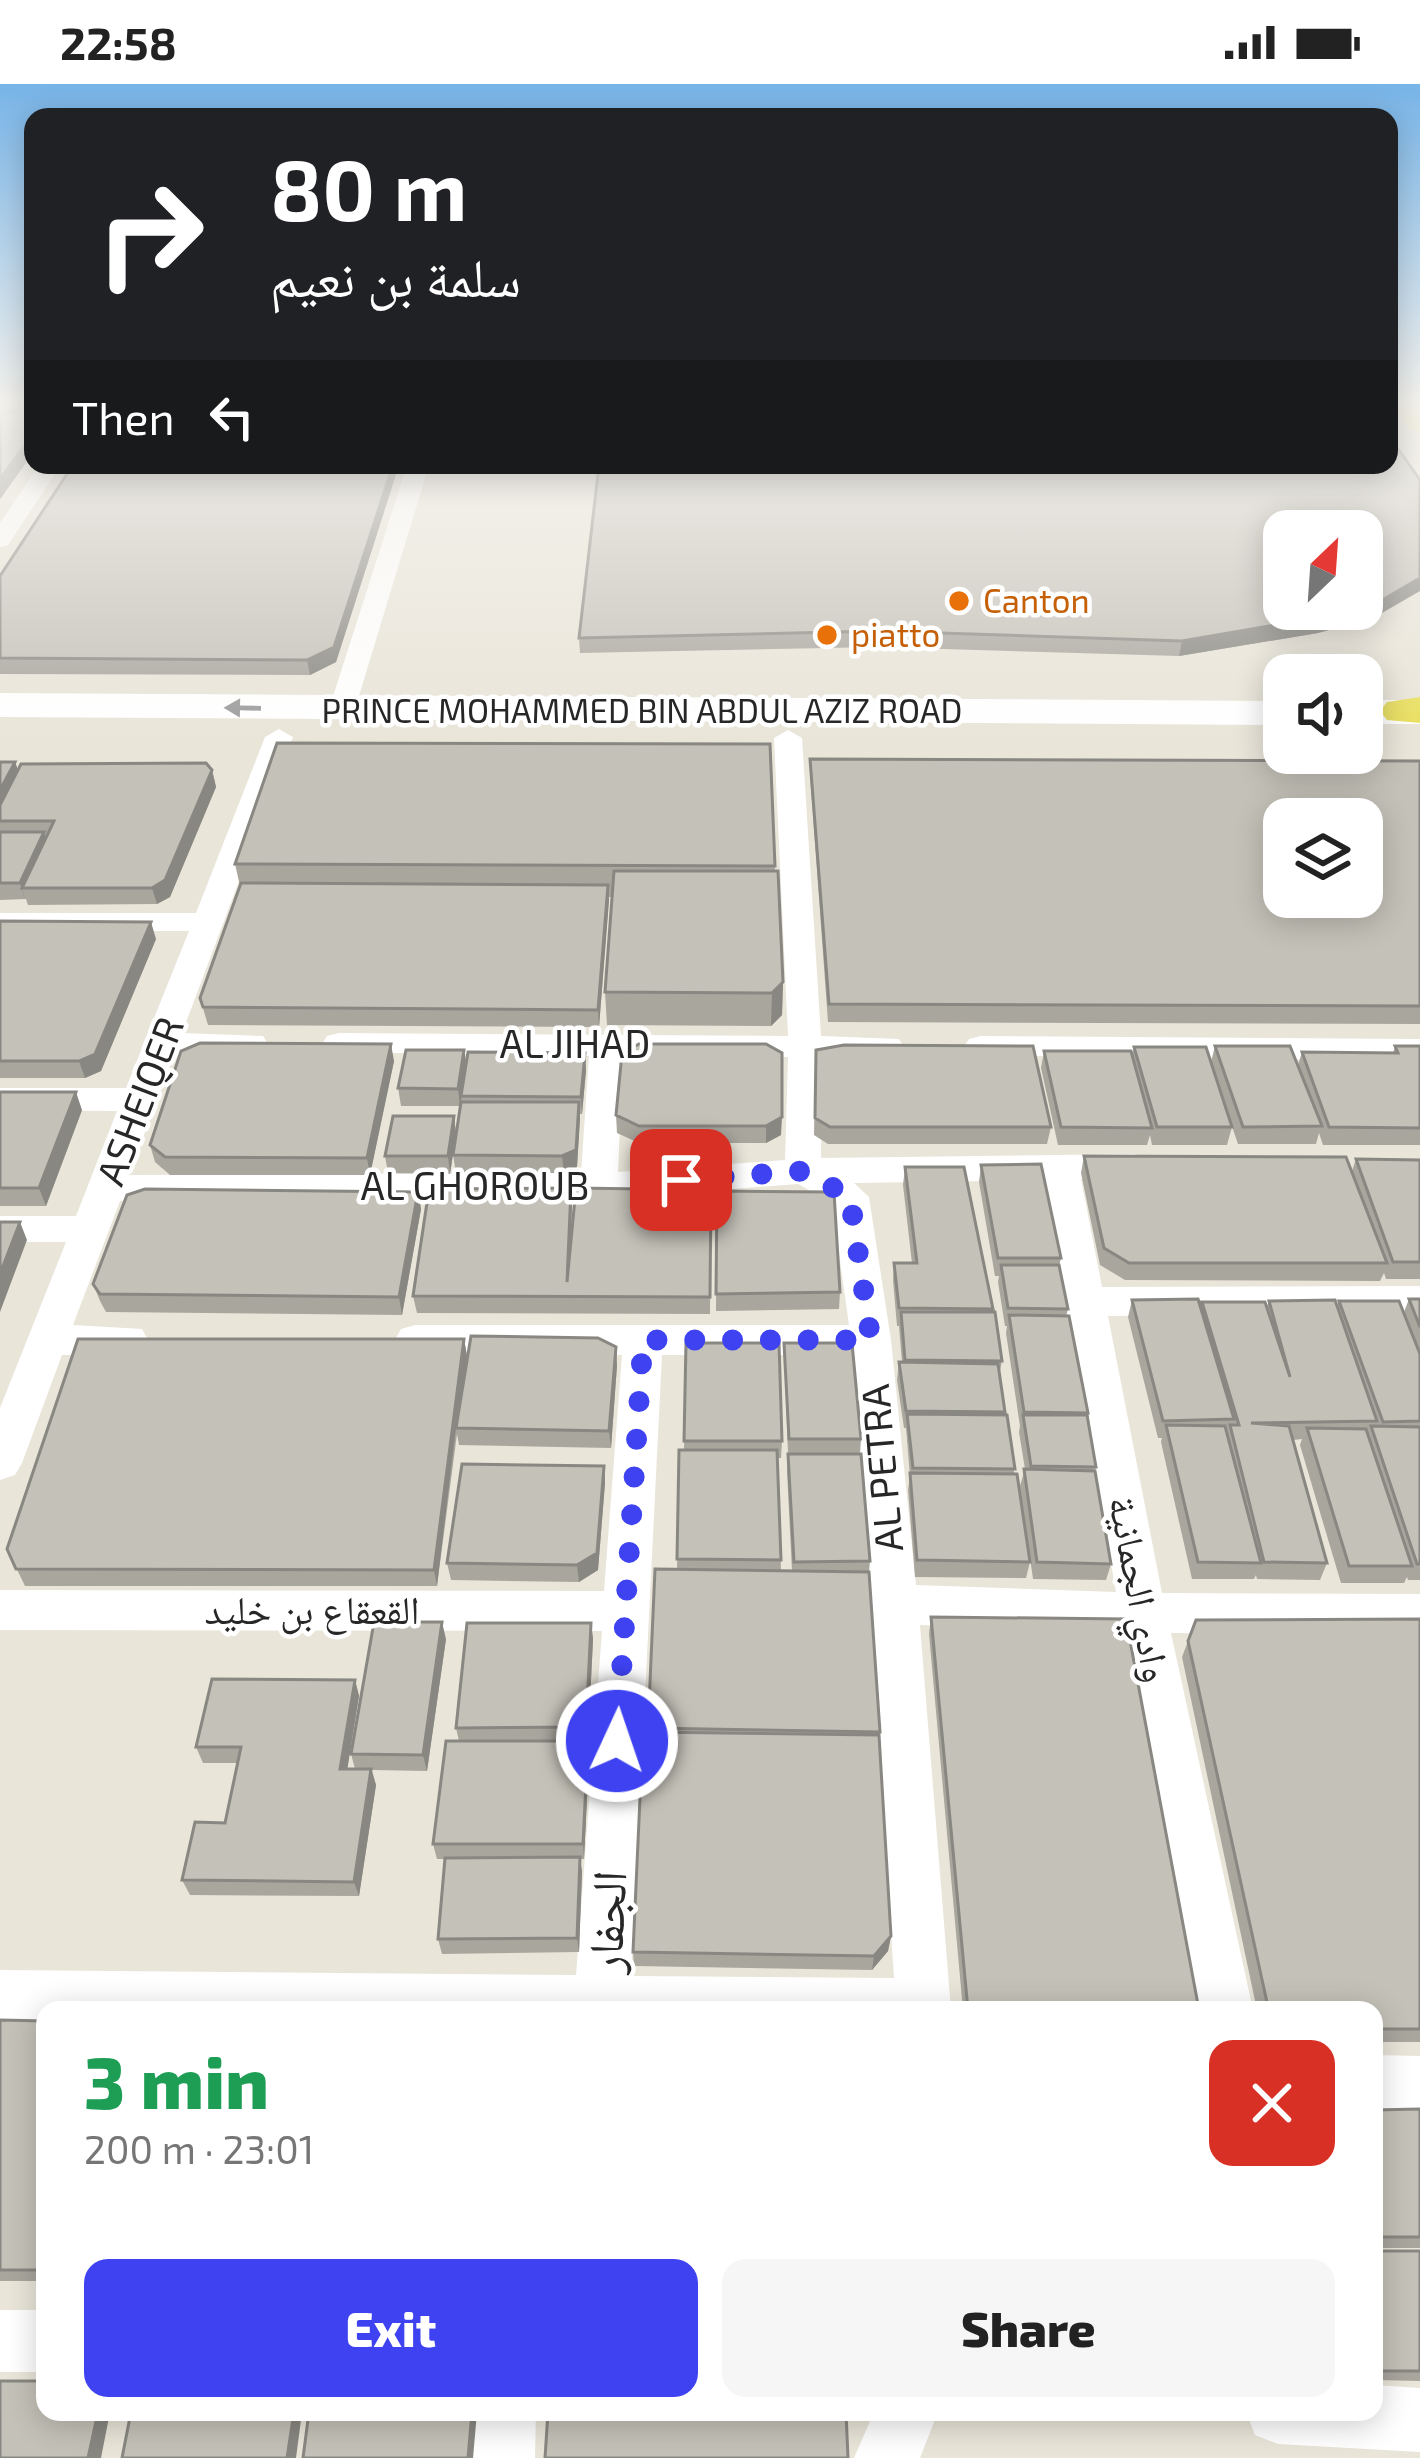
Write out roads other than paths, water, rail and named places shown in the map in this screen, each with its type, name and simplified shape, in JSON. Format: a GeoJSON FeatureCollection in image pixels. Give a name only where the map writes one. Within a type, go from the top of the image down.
{"type":"FeatureCollection","features":[{"type":"Feature","properties":{"kind":"main road","name":"PRINCE MOHAMMED BIN ABDUL AZIZ ROAD"},"geometry":{"type":"LineString","coordinates":[[0,705],[341,709],[673,725],[788,738],[1263,738]]}},
{"type":"Feature","properties":{"kind":"main road","name":"PRINCE MOHAMMED BIN ABDUL AZIZ ROAD"},"geometry":{"type":"LineString","coordinates":[[0,738],[279,737],[1263,713]]}},
{"type":"Feature","properties":{"kind":"street"},"geometry":{"type":"LineString","coordinates":[[0,540],[17,515]]}},
{"type":"Feature","properties":{"kind":"street"},"geometry":{"type":"LineString","coordinates":[[341,709],[402,515]]}},
{"type":"Feature","properties":{"kind":"street","name":"ASHEIQER"},"geometry":{"type":"LineString","coordinates":[[0,1463],[28,1361],[142,1100],[279,737]]}},
{"type":"Feature","properties":{"kind":"street"},"geometry":{"type":"LineString","coordinates":[[788,738],[805,1046],[803,1171]]}},
{"type":"Feature","properties":{"kind":"street"},"geometry":{"type":"LineString","coordinates":[[0,922],[210,922]]}},
{"type":"Feature","properties":{"kind":"street"},"geometry":{"type":"LineString","coordinates":[[599,1186],[607,1043]]}},
{"type":"Feature","properties":{"kind":"street","name":"AL JIHAD"},"geometry":{"type":"LineString","coordinates":[[162,1044],[1420,1050]]}},
{"type":"Feature","properties":{"kind":"street"},"geometry":{"type":"LineString","coordinates":[[0,1100],[142,1100]]}},
{"type":"Feature","properties":{"kind":"street","name":"وادي الجمانية"},"geometry":{"type":"LineString","coordinates":[[1060,1166],[1089,1302],[1143,1613],[1223,2001]]}},
{"type":"Feature","properties":{"kind":"street","name":"AL GHOROUB"},"geometry":{"type":"LineString","coordinates":[[106,1188],[599,1186],[803,1171],[1172,1166]]}},
{"type":"Feature","properties":{"kind":"street","name":"AL PETRA"},"geometry":{"type":"LineString","coordinates":[[803,1171],[850,1197],[871,1340],[895,1604],[922,2001]]}},
{"type":"Feature","properties":{"kind":"street"},"geometry":{"type":"LineString","coordinates":[[0,1229],[89,1229]]}},
{"type":"Feature","properties":{"kind":"street"},"geometry":{"type":"LineString","coordinates":[[1089,1302],[1420,1300]]}},
{"type":"Feature","properties":{"kind":"street"},"geometry":{"type":"LineString","coordinates":[[28,1361],[168,1340]]}},
{"type":"Feature","properties":{"kind":"street"},"geometry":{"type":"LineString","coordinates":[[382,1340],[871,1340]]}},
{"type":"Feature","properties":{"kind":"street","name":"الجفار"},"geometry":{"type":"LineString","coordinates":[[602,2001],[643,1340]]}},
{"type":"Feature","properties":{"kind":"street"},"geometry":{"type":"LineString","coordinates":[[895,1604],[1143,1613],[1420,1614]]}},
{"type":"Feature","properties":{"kind":"street","name":"القعقاع بن خليد"},"geometry":{"type":"LineString","coordinates":[[0,1610],[625,1611]]}},
{"type":"Feature","properties":{"kind":"street"},"geometry":{"type":"LineString","coordinates":[[0,1997],[602,2001]]}},
{"type":"Feature","properties":{"kind":"street"},"geometry":{"type":"LineString","coordinates":[[1383,2083],[1420,2084]]}},
{"type":"Feature","properties":{"kind":"street"},"geometry":{"type":"LineString","coordinates":[[0,2341],[36,2341]]}},
{"type":"Feature","properties":{"kind":"street"},"geometry":{"type":"LineString","coordinates":[[1383,2418],[1420,2420]]}},
{"type":"Feature","properties":{"kind":"street"},"geometry":{"type":"LineString","coordinates":[[502,2458],[504,2421]]}},
{"type":"Feature","properties":{"kind":"street"},"geometry":{"type":"LineString","coordinates":[[887,2458],[902,2421]]}},
{"type":"Feature","properties":{"kind":"place","name":"Canton"},"geometry":{"type":"Point","coordinates":[959,601]}},
{"type":"Feature","properties":{"kind":"place","name":"piatto"},"geometry":{"type":"Point","coordinates":[827,635]}}]}
